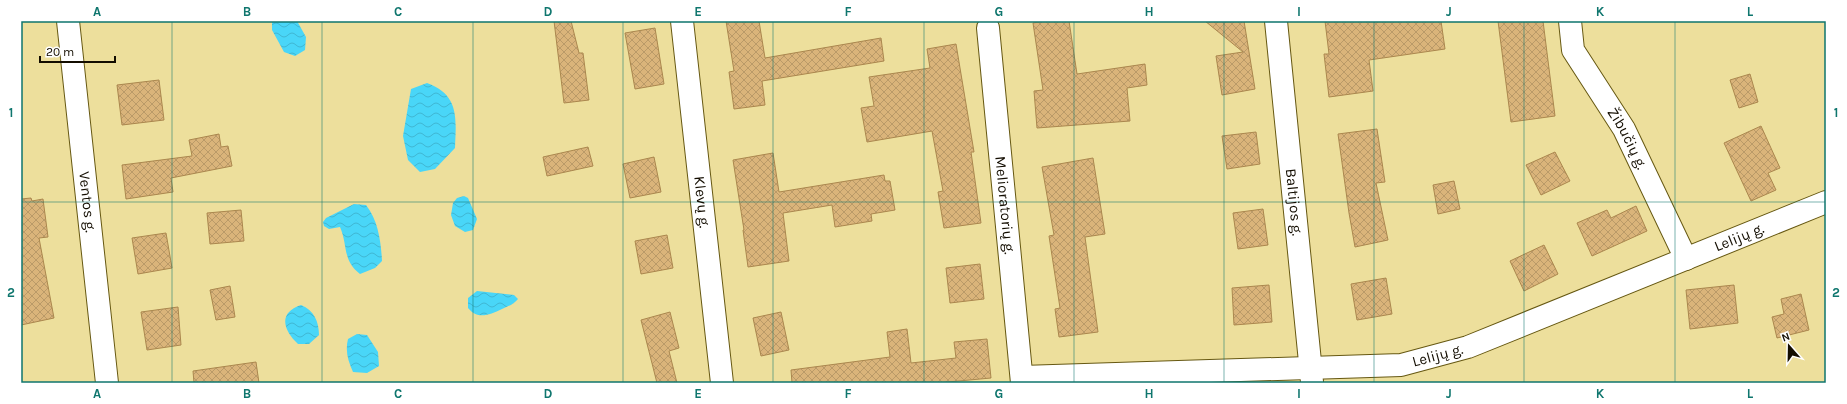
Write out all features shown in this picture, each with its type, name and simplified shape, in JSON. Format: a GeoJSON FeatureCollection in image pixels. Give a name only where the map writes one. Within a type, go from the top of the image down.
{"type":"FeatureCollection","features":[{"type":"Feature","properties":{"kind":"street","name":"Ventos g."},"geometry":{"type":"LineString","coordinates":[[68,21],[107,383]]}},
{"type":"Feature","properties":{"kind":"street","name":"Klevų g."},"geometry":{"type":"LineString","coordinates":[[682,21],[722,383]]}},
{"type":"Feature","properties":{"kind":"street","name":"Baltijos g."},"geometry":{"type":"LineString","coordinates":[[1276,21],[1311,375]]}},
{"type":"Feature","properties":{"kind":"street","name":"Žibučių g."},"geometry":{"type":"LineString","coordinates":[[1570,21],[1573,50],[1624,129],[1686,259]]}},
{"type":"Feature","properties":{"kind":"street","name":"Melioratorių g."},"geometry":{"type":"LineString","coordinates":[[988,28],[1022,380]]}},
{"type":"Feature","properties":{"kind":"street","name":"Lelijų g."},"geometry":{"type":"LineString","coordinates":[[1022,380],[1311,375],[1401,365],[1468,347],[1826,202]]}},
{"type":"Feature","properties":{"kind":"water"},"geometry":{"type":"Polygon","coordinates":[[[272,21],[297,21],[306,37],[305,50],[295,56],[284,52],[272,30],[272,21]]]}},
{"type":"Feature","properties":{"kind":"water"},"geometry":{"type":"Polygon","coordinates":[[[427,83],[438,88],[451,101],[454,109],[456,127],[455,148],[435,169],[420,172],[408,160],[403,136],[411,89],[427,83]]]}},
{"type":"Feature","properties":{"kind":"water"},"geometry":{"type":"Polygon","coordinates":[[[464,196],[468,198],[477,219],[473,230],[465,232],[455,226],[451,215],[453,203],[457,198],[464,196]]]}},
{"type":"Feature","properties":{"kind":"water"},"geometry":{"type":"Polygon","coordinates":[[[354,204],[366,205],[370,211],[380,238],[382,253],[382,261],[375,268],[360,274],[350,263],[340,227],[329,229],[324,226],[323,222],[326,218],[354,204]]]}},
{"type":"Feature","properties":{"kind":"water"},"geometry":{"type":"Polygon","coordinates":[[[477,291],[514,295],[518,299],[511,305],[497,311],[480,315],[472,312],[468,308],[468,298],[477,291]]]}},
{"type":"Feature","properties":{"kind":"water"},"geometry":{"type":"Polygon","coordinates":[[[301,305],[306,307],[312,313],[317,321],[319,335],[309,344],[298,344],[286,328],[285,323],[288,313],[293,308],[301,305]]]}},
{"type":"Feature","properties":{"kind":"water"},"geometry":{"type":"Polygon","coordinates":[[[357,334],[367,335],[378,352],[379,366],[367,373],[353,372],[348,360],[348,339],[357,334]]]}},
{"type":"Feature","properties":{"kind":"building"},"geometry":{"type":"Polygon","coordinates":[[[554,21],[571,21],[579,53],[583,53],[589,100],[564,103],[554,21]]]}},
{"type":"Feature","properties":{"kind":"building"},"geometry":{"type":"Polygon","coordinates":[[[726,21],[759,21],[765,58],[881,38],[884,61],[762,81],[765,105],[734,109],[729,72],[734,71],[726,21]]]}},
{"type":"Feature","properties":{"kind":"building"},"geometry":{"type":"Polygon","coordinates":[[[1045,21],[1069,21],[1077,74],[1145,64],[1147,85],[1127,88],[1130,121],[1037,128],[1034,91],[1043,90],[1033,23],[1045,21]]]}},
{"type":"Feature","properties":{"kind":"building"},"geometry":{"type":"Polygon","coordinates":[[[1205,21],[1244,21],[1255,89],[1222,95],[1216,56],[1243,52],[1205,21]]]}},
{"type":"Feature","properties":{"kind":"building"},"geometry":{"type":"Polygon","coordinates":[[[1325,21],[1441,21],[1445,49],[1369,60],[1373,91],[1329,97],[1324,54],[1329,54],[1325,21]]]}},
{"type":"Feature","properties":{"kind":"building"},"geometry":{"type":"Polygon","coordinates":[[[1498,21],[1543,21],[1555,116],[1511,122],[1498,21]]]}},
{"type":"Feature","properties":{"kind":"building"},"geometry":{"type":"Polygon","coordinates":[[[655,28],[664,84],[635,89],[625,33],[655,28]]]}},
{"type":"Feature","properties":{"kind":"building"},"geometry":{"type":"Polygon","coordinates":[[[956,44],[974,152],[971,152],[981,223],[944,228],[938,192],[943,191],[932,131],[867,142],[861,108],[874,106],[869,77],[930,68],[927,49],[956,44]]]}},
{"type":"Feature","properties":{"kind":"building"},"geometry":{"type":"Polygon","coordinates":[[[1750,74],[1758,102],[1739,108],[1730,80],[1750,74]]]}},
{"type":"Feature","properties":{"kind":"building"},"geometry":{"type":"Polygon","coordinates":[[[159,80],[164,120],[122,125],[117,85],[159,80]]]}},
{"type":"Feature","properties":{"kind":"building"},"geometry":{"type":"Polygon","coordinates":[[[1761,126],[1780,168],[1768,173],[1776,190],[1751,201],[1724,143],[1761,126]]]}},
{"type":"Feature","properties":{"kind":"building"},"geometry":{"type":"Polygon","coordinates":[[[1377,129],[1385,182],[1376,183],[1388,240],[1355,247],[1338,134],[1377,129]]]}},
{"type":"Feature","properties":{"kind":"building"},"geometry":{"type":"Polygon","coordinates":[[[1256,132],[1260,164],[1227,169],[1222,136],[1256,132]]]}},
{"type":"Feature","properties":{"kind":"building"},"geometry":{"type":"Polygon","coordinates":[[[219,134],[221,147],[228,146],[232,166],[171,178],[173,192],[126,199],[122,165],[192,156],[189,140],[219,134]]]}},
{"type":"Feature","properties":{"kind":"building"},"geometry":{"type":"Polygon","coordinates":[[[588,147],[593,166],[547,176],[543,157],[588,147]]]}},
{"type":"Feature","properties":{"kind":"building"},"geometry":{"type":"Polygon","coordinates":[[[1555,152],[1570,181],[1541,195],[1526,165],[1555,152]]]}},
{"type":"Feature","properties":{"kind":"building"},"geometry":{"type":"Polygon","coordinates":[[[773,153],[779,192],[884,175],[885,181],[890,181],[895,210],[871,214],[872,221],[835,227],[832,205],[783,213],[789,261],[748,267],[733,160],[773,153]]]}},
{"type":"Feature","properties":{"kind":"building"},"geometry":{"type":"Polygon","coordinates":[[[654,157],[661,192],[630,198],[623,164],[654,157]]]}},
{"type":"Feature","properties":{"kind":"building"},"geometry":{"type":"Polygon","coordinates":[[[1093,158],[1105,234],[1085,237],[1098,332],[1059,337],[1055,309],[1060,308],[1049,236],[1054,235],[1042,167],[1093,158]]]}},
{"type":"Feature","properties":{"kind":"building"},"geometry":{"type":"Polygon","coordinates":[[[1454,181],[1460,209],[1438,214],[1433,185],[1454,181]]]}},
{"type":"Feature","properties":{"kind":"building"},"geometry":{"type":"Polygon","coordinates":[[[31,198],[32,201],[43,199],[48,237],[39,238],[54,318],[21,325],[21,199],[31,198]]]}},
{"type":"Feature","properties":{"kind":"building"},"geometry":{"type":"Polygon","coordinates":[[[1636,206],[1647,231],[1592,256],[1577,223],[1607,210],[1611,218],[1636,206]]]}},
{"type":"Feature","properties":{"kind":"building"},"geometry":{"type":"Polygon","coordinates":[[[1263,209],[1268,245],[1238,249],[1233,213],[1263,209]]]}},
{"type":"Feature","properties":{"kind":"building"},"geometry":{"type":"Polygon","coordinates":[[[241,210],[244,241],[210,244],[207,213],[241,210]]]}},
{"type":"Feature","properties":{"kind":"building"},"geometry":{"type":"Polygon","coordinates":[[[166,233],[172,268],[138,274],[132,238],[166,233]]]}},
{"type":"Feature","properties":{"kind":"building"},"geometry":{"type":"Polygon","coordinates":[[[667,235],[673,268],[641,274],[635,241],[667,235]]]}},
{"type":"Feature","properties":{"kind":"building"},"geometry":{"type":"Polygon","coordinates":[[[1544,245],[1558,274],[1524,291],[1510,261],[1544,245]]]}},
{"type":"Feature","properties":{"kind":"building"},"geometry":{"type":"Polygon","coordinates":[[[980,264],[984,299],[950,303],[946,268],[980,264]]]}},
{"type":"Feature","properties":{"kind":"building"},"geometry":{"type":"Polygon","coordinates":[[[1386,278],[1392,314],[1357,320],[1351,284],[1386,278]]]}},
{"type":"Feature","properties":{"kind":"building"},"geometry":{"type":"Polygon","coordinates":[[[1269,285],[1272,322],[1234,325],[1232,288],[1269,285]]]}},
{"type":"Feature","properties":{"kind":"building"},"geometry":{"type":"Polygon","coordinates":[[[1734,285],[1738,323],[1690,329],[1686,290],[1734,285]]]}},
{"type":"Feature","properties":{"kind":"building"},"geometry":{"type":"Polygon","coordinates":[[[230,286],[235,317],[216,320],[210,290],[230,286]]]}},
{"type":"Feature","properties":{"kind":"building"},"geometry":{"type":"Polygon","coordinates":[[[1801,294],[1809,330],[1777,338],[1772,317],[1784,314],[1781,299],[1801,294]]]}},
{"type":"Feature","properties":{"kind":"building"},"geometry":{"type":"Polygon","coordinates":[[[178,307],[181,345],[147,350],[141,312],[178,307]]]}},
{"type":"Feature","properties":{"kind":"building"},"geometry":{"type":"Polygon","coordinates":[[[670,312],[679,348],[669,351],[677,383],[657,383],[641,320],[670,312]]]}},
{"type":"Feature","properties":{"kind":"building"},"geometry":{"type":"Polygon","coordinates":[[[781,312],[789,350],[761,356],[753,318],[781,312]]]}},
{"type":"Feature","properties":{"kind":"building"},"geometry":{"type":"Polygon","coordinates":[[[907,329],[911,363],[956,358],[954,342],[987,339],[991,378],[937,383],[792,383],[791,370],[890,357],[887,332],[907,329]]]}},
{"type":"Feature","properties":{"kind":"building"},"geometry":{"type":"Polygon","coordinates":[[[256,362],[259,383],[194,383],[193,371],[256,362]]]}}]}
